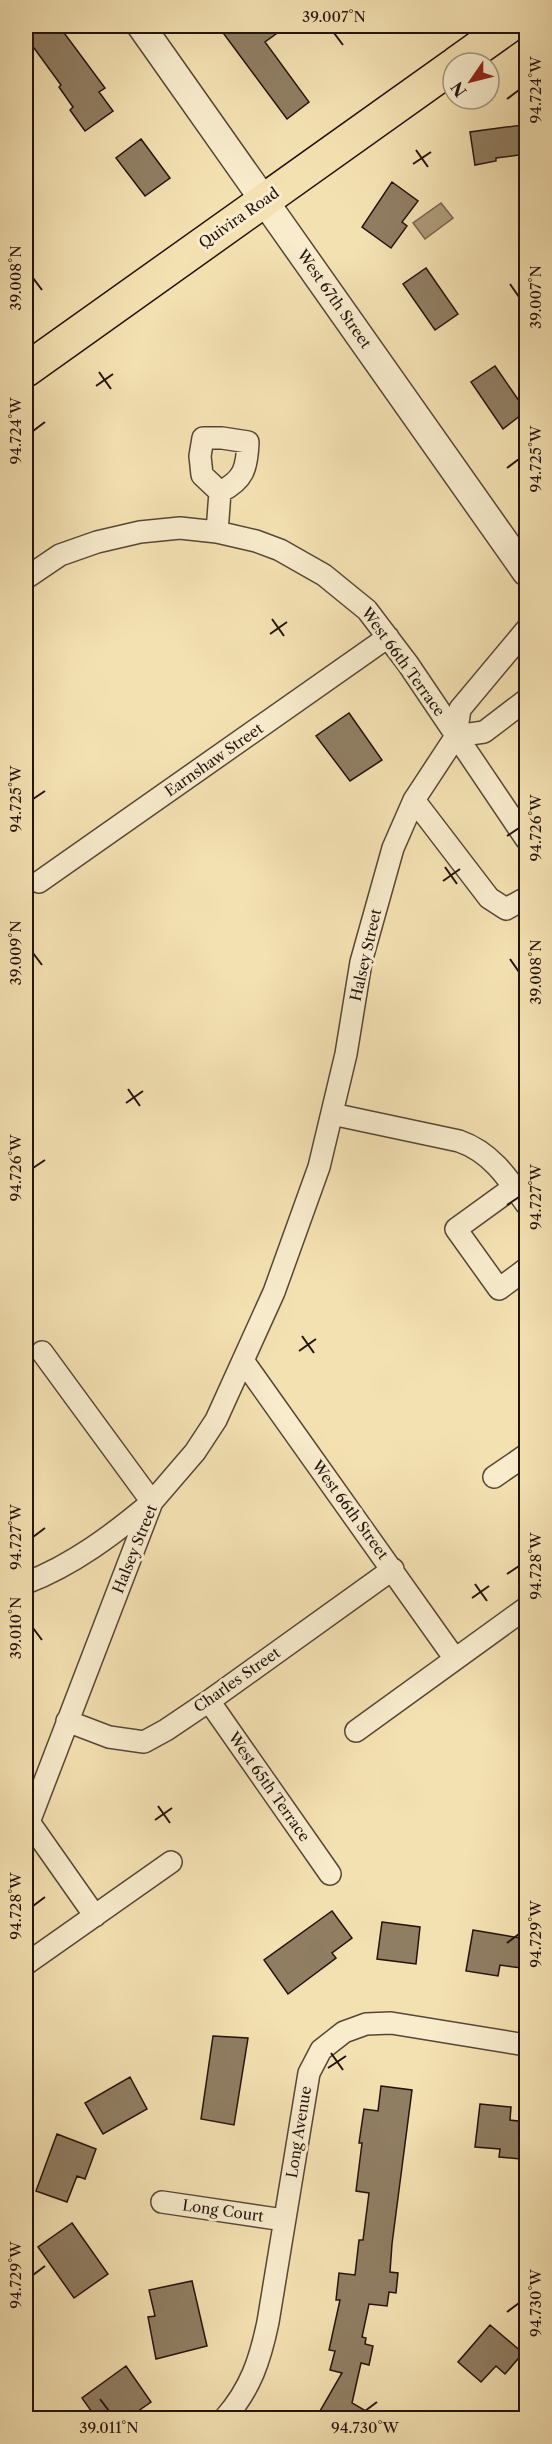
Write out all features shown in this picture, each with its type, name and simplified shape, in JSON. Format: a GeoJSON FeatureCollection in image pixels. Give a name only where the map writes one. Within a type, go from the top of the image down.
{"type":"FeatureCollection","features":[{"type":"Feature","properties":{"kind":"main road","name":"Quivira Road"},"geometry":{"type":"LineString","coordinates":[[473,51],[509,26]]}},
{"type":"Feature","properties":{"kind":"main road","name":"Quivira Road"},"geometry":{"type":"LineString","coordinates":[[26,370],[441,74]]}},
{"type":"Feature","properties":{"kind":"street","name":"West 67th Street"},"geometry":{"type":"LineString","coordinates":[[141,26],[526,572]]}},
{"type":"Feature","properties":{"kind":"street"},"geometry":{"type":"LineString","coordinates":[[218,532],[220,492]]}},
{"type":"Feature","properties":{"kind":"street","name":"West 66th Terrace"},"geometry":{"type":"LineString","coordinates":[[26,578],[60,555],[97,542],[140,532],[180,528],[218,532],[256,541],[280,550],[324,574],[367,610],[456,736]]}},
{"type":"Feature","properties":{"kind":"street","name":"Halsey Street"},"geometry":{"type":"LineString","coordinates":[[27,1826],[152,1502],[195,1452],[211,1428],[244,1362],[274,1292],[319,1167],[346,1054],[361,962],[393,848],[414,800],[456,736],[460,709],[526,630]]}},
{"type":"Feature","properties":{"kind":"street","name":"Earnshaw Street"},"geometry":{"type":"LineString","coordinates":[[39,882],[388,637]]}},
{"type":"Feature","properties":{"kind":"street"},"geometry":{"type":"LineString","coordinates":[[526,699],[484,732],[456,736],[526,839]]}},
{"type":"Feature","properties":{"kind":"street"},"geometry":{"type":"LineString","coordinates":[[414,800],[489,898],[506,909],[526,898]]}},
{"type":"Feature","properties":{"kind":"street"},"geometry":{"type":"LineString","coordinates":[[332,1114],[459,1141],[476,1146],[489,1156],[520,1196],[456,1229],[499,1289],[526,1269]]}},
{"type":"Feature","properties":{"kind":"street"},"geometry":{"type":"LineString","coordinates":[[26,1583],[113,1535],[152,1502],[42,1352]]}},
{"type":"Feature","properties":{"kind":"street","name":"West 66th Street"},"geometry":{"type":"LineString","coordinates":[[244,1362],[456,1659]]}},
{"type":"Feature","properties":{"kind":"street"},"geometry":{"type":"LineString","coordinates":[[494,1477],[526,1455]]}},
{"type":"Feature","properties":{"kind":"street","name":"Charles Street"},"geometry":{"type":"LineString","coordinates":[[68,1721],[109,1737],[144,1742],[209,1701],[393,1569]]}},
{"type":"Feature","properties":{"kind":"street"},"geometry":{"type":"LineString","coordinates":[[356,1731],[526,1608]]}},
{"type":"Feature","properties":{"kind":"street","name":"West 65th Terrace"},"geometry":{"type":"LineString","coordinates":[[209,1701],[330,1874]]}},
{"type":"Feature","properties":{"kind":"street"},"geometry":{"type":"LineString","coordinates":[[27,1826],[95,1916]]}},
{"type":"Feature","properties":{"kind":"street"},"geometry":{"type":"LineString","coordinates":[[26,1964],[171,1862]]}},
{"type":"Feature","properties":{"kind":"street","name":"Long Avenue"},"geometry":{"type":"LineString","coordinates":[[225,2418],[243,2397],[260,2361],[309,2073],[321,2050],[344,2032],[366,2024],[391,2023],[526,2045]]}},
{"type":"Feature","properties":{"kind":"street","name":"Long Court"},"geometry":{"type":"LineString","coordinates":[[162,2202],[284,2220]]}},
{"type":"Feature","properties":{"kind":"shaded area"},"geometry":{"type":"Polygon","coordinates":[[[441,203],[453,218],[425,239],[413,223],[441,203]]]}},
{"type":"Feature","properties":{"kind":"building"},"geometry":{"type":"Polygon","coordinates":[[[26,26],[59,26],[105,88],[99,92],[113,111],[85,131],[70,110],[73,107],[59,87],[61,85],[26,37],[26,26]]]}},
{"type":"Feature","properties":{"kind":"building"},"geometry":{"type":"Polygon","coordinates":[[[218,26],[287,26],[265,42],[309,102],[287,119],[218,26]]]}},
{"type":"Feature","properties":{"kind":"building"},"geometry":{"type":"Polygon","coordinates":[[[522,125],[526,154],[496,158],[496,161],[475,165],[470,132],[522,125]]]}},
{"type":"Feature","properties":{"kind":"building"},"geometry":{"type":"Polygon","coordinates":[[[141,139],[170,178],[145,196],[116,158],[141,139]]]}},
{"type":"Feature","properties":{"kind":"building"},"geometry":{"type":"Polygon","coordinates":[[[392,182],[418,201],[402,222],[407,226],[391,248],[362,227],[392,182]]]}},
{"type":"Feature","properties":{"kind":"building"},"geometry":{"type":"Polygon","coordinates":[[[426,268],[458,314],[435,330],[403,284],[426,268]]]}},
{"type":"Feature","properties":{"kind":"building"},"geometry":{"type":"Polygon","coordinates":[[[495,366],[526,411],[503,429],[471,382],[495,366]]]}},
{"type":"Feature","properties":{"kind":"building"},"geometry":{"type":"Polygon","coordinates":[[[349,713],[382,760],[350,781],[316,736],[349,713]]]}},
{"type":"Feature","properties":{"kind":"building"},"geometry":{"type":"Polygon","coordinates":[[[332,1911],[352,1938],[332,1953],[336,1958],[288,1994],[264,1960],[332,1911]]]}},
{"type":"Feature","properties":{"kind":"building"},"geometry":{"type":"Polygon","coordinates":[[[382,1922],[420,1927],[416,1964],[377,1959],[382,1922]]]}},
{"type":"Feature","properties":{"kind":"building"},"geometry":{"type":"Polygon","coordinates":[[[473,1930],[526,1939],[521,1968],[500,1965],[498,1976],[466,1971],[473,1930]]]}},
{"type":"Feature","properties":{"kind":"building"},"geometry":{"type":"Polygon","coordinates":[[[213,2036],[248,2038],[234,2125],[201,2119],[213,2036]]]}},
{"type":"Feature","properties":{"kind":"building"},"geometry":{"type":"Polygon","coordinates":[[[130,2077],[147,2109],[103,2134],[85,2103],[130,2077]]]}},
{"type":"Feature","properties":{"kind":"building"},"geometry":{"type":"Polygon","coordinates":[[[381,2086],[412,2090],[392,2244],[390,2272],[398,2273],[396,2293],[389,2292],[387,2306],[369,2304],[362,2337],[366,2338],[365,2344],[373,2346],[369,2365],[361,2363],[352,2403],[378,2418],[316,2418],[342,2373],[330,2370],[335,2351],[329,2350],[340,2300],[336,2300],[339,2273],[355,2275],[359,2240],[363,2240],[369,2193],[356,2191],[362,2143],[359,2143],[364,2109],[378,2111],[381,2086]]]}},
{"type":"Feature","properties":{"kind":"building"},"geometry":{"type":"Polygon","coordinates":[[[480,2104],[511,2107],[510,2120],[526,2122],[526,2152],[520,2151],[520,2159],[499,2157],[500,2149],[475,2147],[480,2104]]]}},
{"type":"Feature","properties":{"kind":"building"},"geometry":{"type":"Polygon","coordinates":[[[57,2134],[96,2149],[85,2179],[77,2176],[67,2202],[36,2191],[57,2134]]]}},
{"type":"Feature","properties":{"kind":"building"},"geometry":{"type":"Polygon","coordinates":[[[72,2223],[108,2274],[74,2298],[38,2247],[72,2223]]]}},
{"type":"Feature","properties":{"kind":"building"},"geometry":{"type":"Polygon","coordinates":[[[192,2281],[207,2346],[156,2359],[148,2317],[155,2316],[149,2290],[192,2281]]]}},
{"type":"Feature","properties":{"kind":"building"},"geometry":{"type":"Polygon","coordinates":[[[490,2325],[523,2353],[505,2374],[496,2366],[481,2382],[458,2362],[490,2325]]]}},
{"type":"Feature","properties":{"kind":"building"},"geometry":{"type":"Polygon","coordinates":[[[126,2366],[151,2402],[128,2418],[96,2418],[82,2398],[126,2366]]]}}]}
